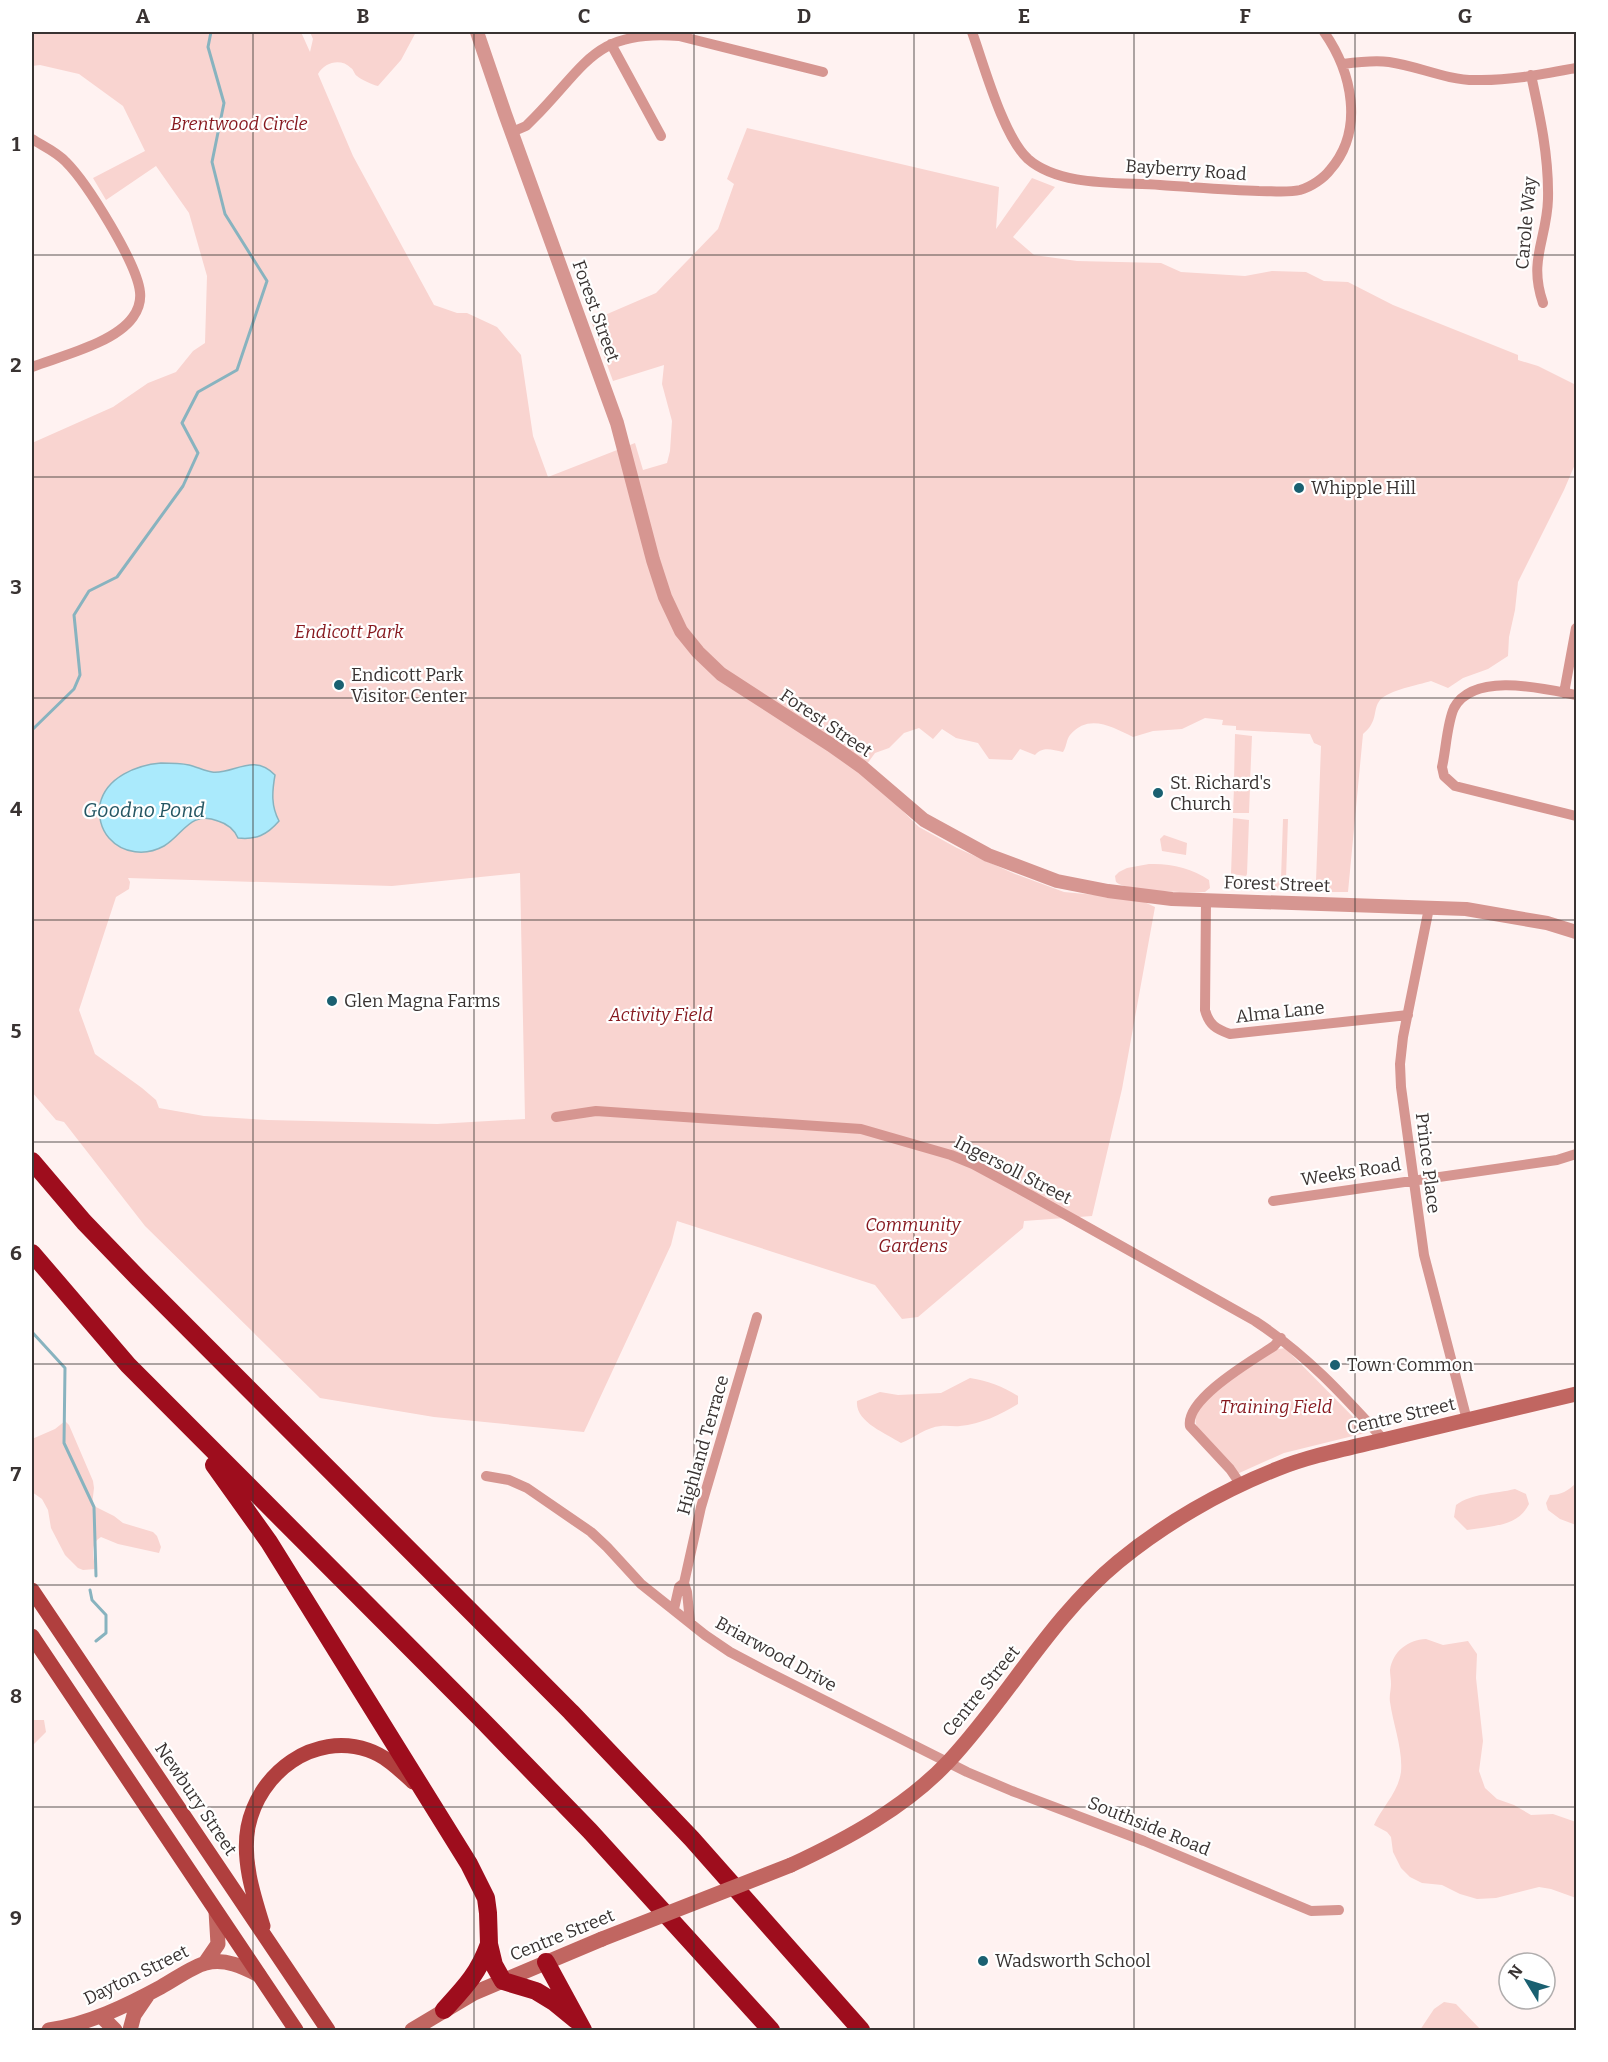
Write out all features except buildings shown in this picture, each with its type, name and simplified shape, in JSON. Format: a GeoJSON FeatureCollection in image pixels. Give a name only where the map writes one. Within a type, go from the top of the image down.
{"type":"FeatureCollection","features":[{"type":"Feature","properties":{"kind":"highway"},"geometry":{"type":"LineString","coordinates":[[32,1161],[84,1222],[123,1262],[571,1712],[692,1839],[861,2031]]}},
{"type":"Feature","properties":{"kind":"highway"},"geometry":{"type":"LineString","coordinates":[[32,1253],[97,1331],[590,1831],[771,2031]]}},
{"type":"Feature","properties":{"kind":"highway"},"geometry":{"type":"LineString","coordinates":[[168,1405],[269,1542],[480,1884],[489,1913],[489,1944],[494,1965],[503,1981],[536,1991],[554,2002],[580,2025]]}},
{"type":"Feature","properties":{"kind":"highway"},"geometry":{"type":"LineString","coordinates":[[444,2010],[474,1977],[482,1964],[489,1944]]}},
{"type":"Feature","properties":{"kind":"highway"},"geometry":{"type":"LineString","coordinates":[[546,1962],[580,2025]]}},
{"type":"Feature","properties":{"kind":"main road","name":"Centre Street"},"geometry":{"type":"LineString","coordinates":[[412,2031],[474,1994],[602,1939],[791,1865],[846,1838],[868,1824],[930,1780],[948,1762],[1067,1614],[1117,1563],[1173,1523],[1241,1485],[1304,1460],[1576,1394]]}},
{"type":"Feature","properties":{"kind":"main road","name":"Newbury Street"},"geometry":{"type":"LineString","coordinates":[[32,1590],[328,2031]]}},
{"type":"Feature","properties":{"kind":"main road"},"geometry":{"type":"LineString","coordinates":[[32,1636],[296,2031]]}},
{"type":"Feature","properties":{"kind":"main road"},"geometry":{"type":"LineString","coordinates":[[267,1940],[251,1887],[246,1855],[247,1838],[249,1824],[264,1788],[281,1769],[318,1748],[332,1744],[354,1746],[383,1756],[422,1791]]}},
{"type":"Feature","properties":{"kind":"main road","name":"Dayton Street"},"geometry":{"type":"LineString","coordinates":[[205,1963],[218,1944],[216,1911]]}},
{"type":"Feature","properties":{"kind":"main road","name":"Dayton Street"},"geometry":{"type":"LineString","coordinates":[[49,2031],[116,2010],[205,1963],[230,1962],[259,1975]]}},
{"type":"Feature","properties":{"kind":"main road"},"geometry":{"type":"LineString","coordinates":[[129,2031],[134,2015],[148,1994]]}},
{"type":"Feature","properties":{"kind":"main road"},"geometry":{"type":"LineString","coordinates":[[116,2010],[129,2031]]}},
{"type":"Feature","properties":{"kind":"main road"},"geometry":{"type":"LineString","coordinates":[[101,2016],[115,2031]]}},
{"type":"Feature","properties":{"kind":"street","name":"Forest Street"},"geometry":{"type":"LineString","coordinates":[[477,32],[617,423],[665,597],[681,631],[698,652],[721,674],[862,767],[924,820],[988,855],[1061,882],[1141,896],[1466,909],[1547,923],[1576,932]]}},
{"type":"Feature","properties":{"kind":"street","name":"Bayberry Road"},"geometry":{"type":"LineString","coordinates":[[972,32],[1007,130],[1026,158],[1038,167],[1072,179],[1281,191],[1301,190],[1327,174],[1338,162],[1350,130],[1352,117],[1343,64],[1324,32]]}},
{"type":"Feature","properties":{"kind":"street"},"geometry":{"type":"LineString","coordinates":[[512,132],[525,126],[534,118],[589,57],[611,44],[634,36],[657,34],[679,36],[823,72]]}},
{"type":"Feature","properties":{"kind":"street"},"geometry":{"type":"LineString","coordinates":[[611,44],[661,136]]}},
{"type":"Feature","properties":{"kind":"street"},"geometry":{"type":"LineString","coordinates":[[1343,64],[1364,61],[1387,62],[1456,78],[1475,80],[1576,68]]}},
{"type":"Feature","properties":{"kind":"street","name":"Carole Way"},"geometry":{"type":"LineString","coordinates":[[1531,75],[1547,167],[1548,201],[1537,266],[1537,286],[1543,303]]}},
{"type":"Feature","properties":{"kind":"street"},"geometry":{"type":"LineString","coordinates":[[32,139],[65,160],[80,178],[134,268],[141,294],[134,316],[115,334],[32,367]]}},
{"type":"Feature","properties":{"kind":"street"},"geometry":{"type":"LineString","coordinates":[[1564,693],[1576,628]]}},
{"type":"Feature","properties":{"kind":"street"},"geometry":{"type":"LineString","coordinates":[[1576,695],[1509,685],[1476,690],[1463,698],[1455,707],[1442,767],[1444,776],[1455,786],[1576,816]]}},
{"type":"Feature","properties":{"kind":"street","name":"Alma Lane"},"geometry":{"type":"LineString","coordinates":[[1206,900],[1205,1010],[1208,1021],[1220,1031],[1230,1034],[1408,1015]]}},
{"type":"Feature","properties":{"kind":"street","name":"Prince Place"},"geometry":{"type":"LineString","coordinates":[[1429,908],[1400,1064],[1424,1255],[1467,1420]]}},
{"type":"Feature","properties":{"kind":"street","name":"Ingersoll Street"},"geometry":{"type":"LineString","coordinates":[[556,1117],[596,1111],[861,1129],[951,1155],[973,1164],[1072,1218],[1281,1338],[1332,1383],[1384,1440]]}},
{"type":"Feature","properties":{"kind":"street","name":"Weeks Road"},"geometry":{"type":"LineString","coordinates":[[1273,1201],[1557,1160],[1576,1154]]}},
{"type":"Feature","properties":{"kind":"street","name":"Highland Terrace"},"geometry":{"type":"LineString","coordinates":[[690,1622],[684,1582],[701,1507],[757,1317]]}},
{"type":"Feature","properties":{"kind":"street"},"geometry":{"type":"LineString","coordinates":[[1241,1485],[1230,1469],[1190,1426],[1189,1418],[1207,1393],[1274,1346],[1281,1338]]}},
{"type":"Feature","properties":{"kind":"street","name":"Briarwood Drive"},"geometry":{"type":"LineString","coordinates":[[486,1476],[509,1480],[527,1488],[591,1532],[641,1584],[730,1652],[948,1762]]}},
{"type":"Feature","properties":{"kind":"street","name":"Highland Terrace"},"geometry":{"type":"LineString","coordinates":[[674,1609],[679,1587],[684,1582]]}},
{"type":"Feature","properties":{"kind":"street","name":"Southside Road"},"geometry":{"type":"LineString","coordinates":[[948,1762],[1012,1791],[1144,1841],[1311,1911],[1339,1910]]}},
{"type":"Feature","properties":{"kind":"green space","name":"Endicott Park"},"geometry":{"type":"Polygon","coordinates":[[[32,32],[301,32],[310,52],[313,39],[310,32],[416,32],[401,60],[378,86],[367,82],[347,65],[338,62],[329,64],[318,74],[353,156],[434,305],[457,313],[467,313],[497,327],[521,355],[533,436],[548,477],[635,443],[643,470],[667,463],[672,421],[662,384],[664,365],[613,381],[591,321],[656,293],[718,229],[734,184],[727,179],[747,128],[999,187],[996,229],[1032,178],[1055,187],[1013,237],[1034,255],[1077,261],[1161,263],[1181,272],[1245,276],[1272,271],[1306,272],[1324,281],[1348,282],[1393,305],[1518,355],[1518,360],[1538,366],[1576,385],[1576,462],[1518,582],[1508,656],[1488,669],[1463,678],[1448,688],[1431,681],[1390,693],[1380,700],[1371,725],[1363,734],[1348,892],[1307,892],[1305,889],[1310,881],[1316,881],[1321,746],[1314,743],[1310,734],[1236,730],[1236,726],[1222,725],[1223,720],[1205,718],[1182,729],[1153,731],[1133,737],[1109,726],[1093,723],[1077,728],[1070,735],[1063,752],[1044,750],[1035,755],[1020,749],[1012,760],[989,759],[978,743],[956,738],[942,729],[933,739],[919,728],[904,733],[889,748],[875,753],[862,771],[919,827],[957,848],[1015,874],[1064,892],[1138,899],[1155,907],[1122,1089],[1092,1216],[1024,1221],[1023,1228],[918,1317],[902,1319],[875,1285],[677,1221],[671,1245],[584,1432],[434,1417],[320,1398],[145,1226],[64,1122],[56,1120],[32,1092],[32,443],[113,407],[148,383],[176,372],[193,351],[205,343],[207,276],[189,213],[156,166],[106,200],[93,178],[145,151],[123,106],[79,74],[40,65],[32,66],[32,32]],[[520,873],[392,886],[128,878],[129,889],[116,897],[79,1010],[95,1054],[142,1088],[156,1100],[159,1108],[204,1116],[268,1120],[437,1124],[525,1119],[520,873]]]}},
{"type":"Feature","properties":{"kind":"green space"},"geometry":{"type":"Polygon","coordinates":[[[1235,734],[1252,736],[1250,783],[1234,781],[1235,734]]]}},
{"type":"Feature","properties":{"kind":"green space"},"geometry":{"type":"Polygon","coordinates":[[[1234,787],[1250,787],[1249,813],[1233,813],[1234,787]]]}},
{"type":"Feature","properties":{"kind":"green space"},"geometry":{"type":"Polygon","coordinates":[[[1233,818],[1249,820],[1246,876],[1231,874],[1233,818]]]}},
{"type":"Feature","properties":{"kind":"green space"},"geometry":{"type":"Polygon","coordinates":[[[1283,819],[1288,819],[1286,879],[1281,879],[1283,819]]]}},
{"type":"Feature","properties":{"kind":"green space"},"geometry":{"type":"Polygon","coordinates":[[[1164,835],[1187,843],[1186,855],[1162,851],[1160,839],[1164,835]]]}},
{"type":"Feature","properties":{"kind":"green space"},"geometry":{"type":"Polygon","coordinates":[[[1149,864],[1173,865],[1188,869],[1209,880],[1210,888],[1205,892],[1161,891],[1126,886],[1116,882],[1115,876],[1119,872],[1127,868],[1149,864]]]}},
{"type":"Feature","properties":{"kind":"green space"},"geometry":{"type":"Polygon","coordinates":[[[1234,879],[1260,881],[1263,887],[1261,889],[1240,887],[1235,884],[1234,879]]]}},
{"type":"Feature","properties":{"kind":"green space"},"geometry":{"type":"Polygon","coordinates":[[[1275,881],[1293,881],[1296,891],[1270,889],[1270,885],[1275,881]]]}},
{"type":"Feature","properties":{"kind":"green space","name":"Training Field"},"geometry":{"type":"Polygon","coordinates":[[[1285,1348],[1364,1428],[1365,1433],[1284,1453],[1237,1474],[1202,1435],[1196,1424],[1197,1415],[1203,1405],[1226,1383],[1273,1350],[1285,1348]]]}},
{"type":"Feature","properties":{"kind":"green space"},"geometry":{"type":"Polygon","coordinates":[[[970,1378],[989,1382],[1012,1392],[1018,1396],[1018,1404],[983,1421],[968,1425],[936,1427],[925,1430],[901,1443],[866,1421],[858,1408],[857,1401],[880,1392],[898,1395],[941,1393],[970,1378]]]}},
{"type":"Feature","properties":{"kind":"green space"},"geometry":{"type":"Polygon","coordinates":[[[65,1421],[69,1425],[93,1481],[92,1505],[123,1523],[153,1532],[161,1547],[159,1553],[118,1544],[101,1537],[94,1547],[95,1569],[78,1568],[65,1555],[51,1528],[48,1510],[42,1499],[32,1492],[32,1439],[55,1429],[65,1421]]]}},
{"type":"Feature","properties":{"kind":"green space"},"geometry":{"type":"Polygon","coordinates":[[[1576,1483],[1576,1525],[1560,1519],[1548,1510],[1546,1503],[1550,1495],[1564,1492],[1576,1483]]]}},
{"type":"Feature","properties":{"kind":"green space"},"geometry":{"type":"Polygon","coordinates":[[[1515,1489],[1526,1494],[1529,1504],[1524,1512],[1511,1521],[1467,1530],[1454,1517],[1456,1505],[1462,1501],[1515,1489]]]}},
{"type":"Feature","properties":{"kind":"green space"},"geometry":{"type":"Polygon","coordinates":[[[1426,1639],[1443,1645],[1468,1641],[1477,1654],[1476,1678],[1483,1741],[1479,1771],[1485,1788],[1497,1799],[1514,1805],[1531,1815],[1553,1814],[1576,1822],[1576,1898],[1539,1887],[1496,1898],[1477,1899],[1442,1885],[1422,1883],[1410,1877],[1401,1868],[1393,1852],[1391,1837],[1374,1825],[1397,1787],[1401,1772],[1399,1746],[1391,1710],[1390,1670],[1394,1657],[1402,1648],[1407,1644],[1426,1639]]]}},
{"type":"Feature","properties":{"kind":"green space"},"geometry":{"type":"Polygon","coordinates":[[[33,1720],[44,1720],[46,1732],[32,1746],[33,1720]]]}},
{"type":"Feature","properties":{"kind":"green space"},"geometry":{"type":"Polygon","coordinates":[[[1444,2002],[1456,2004],[1481,2030],[1420,2030],[1434,2009],[1444,2002]]]}},
{"type":"Feature","properties":{"kind":"water","name":"Goodno Pond"},"geometry":{"type":"Polygon","coordinates":[[[161,763],[186,764],[212,772],[251,765],[267,768],[275,775],[273,799],[279,821],[261,836],[238,838],[233,829],[225,824],[208,818],[200,819],[188,825],[171,841],[157,849],[135,852],[121,847],[109,838],[102,826],[99,809],[103,795],[109,786],[124,774],[142,766],[161,763]]]}},
{"type":"Feature","properties":{"kind":"waterway"},"geometry":{"type":"LineString","coordinates":[[32,730],[74,689],[80,675],[74,615],[89,591],[117,577],[183,486],[198,453],[182,423],[198,392],[237,370],[267,281],[225,214],[212,162],[224,103],[208,47],[211,32]]}},
{"type":"Feature","properties":{"kind":"waterway"},"geometry":{"type":"LineString","coordinates":[[32,1332],[65,1368],[64,1443],[94,1507],[96,1576]]}},
{"type":"Feature","properties":{"kind":"waterway"},"geometry":{"type":"LineString","coordinates":[[90,1590],[92,1600],[106,1615],[106,1633],[96,1641]]}},
{"type":"Feature","properties":{"kind":"place","name":"Whipple Hill"},"geometry":{"type":"Point","coordinates":[1299,488]}},
{"type":"Feature","properties":{"kind":"place","name":"Endicott Park Visitor Center"},"geometry":{"type":"Point","coordinates":[339,685]}},
{"type":"Feature","properties":{"kind":"place","name":"St. Richard's Church"},"geometry":{"type":"Point","coordinates":[1158,793]}},
{"type":"Feature","properties":{"kind":"place","name":"Glen Magna Farms"},"geometry":{"type":"Point","coordinates":[332,1001]}},
{"type":"Feature","properties":{"kind":"place","name":"Town Common"},"geometry":{"type":"Point","coordinates":[1335,1365]}},
{"type":"Feature","properties":{"kind":"place","name":"Wadsworth School"},"geometry":{"type":"Point","coordinates":[983,1961]}},
{"type":"Feature","properties":{"kind":"park label","name":"Brentwood Circle"},"geometry":{"type":"Point","coordinates":[239,124]}},
{"type":"Feature","properties":{"kind":"park label","name":"Activity Field"},"geometry":{"type":"Point","coordinates":[661,1015]}},
{"type":"Feature","properties":{"kind":"park label","name":"Community Gardens"},"geometry":{"type":"Point","coordinates":[913,1235]}}]}
